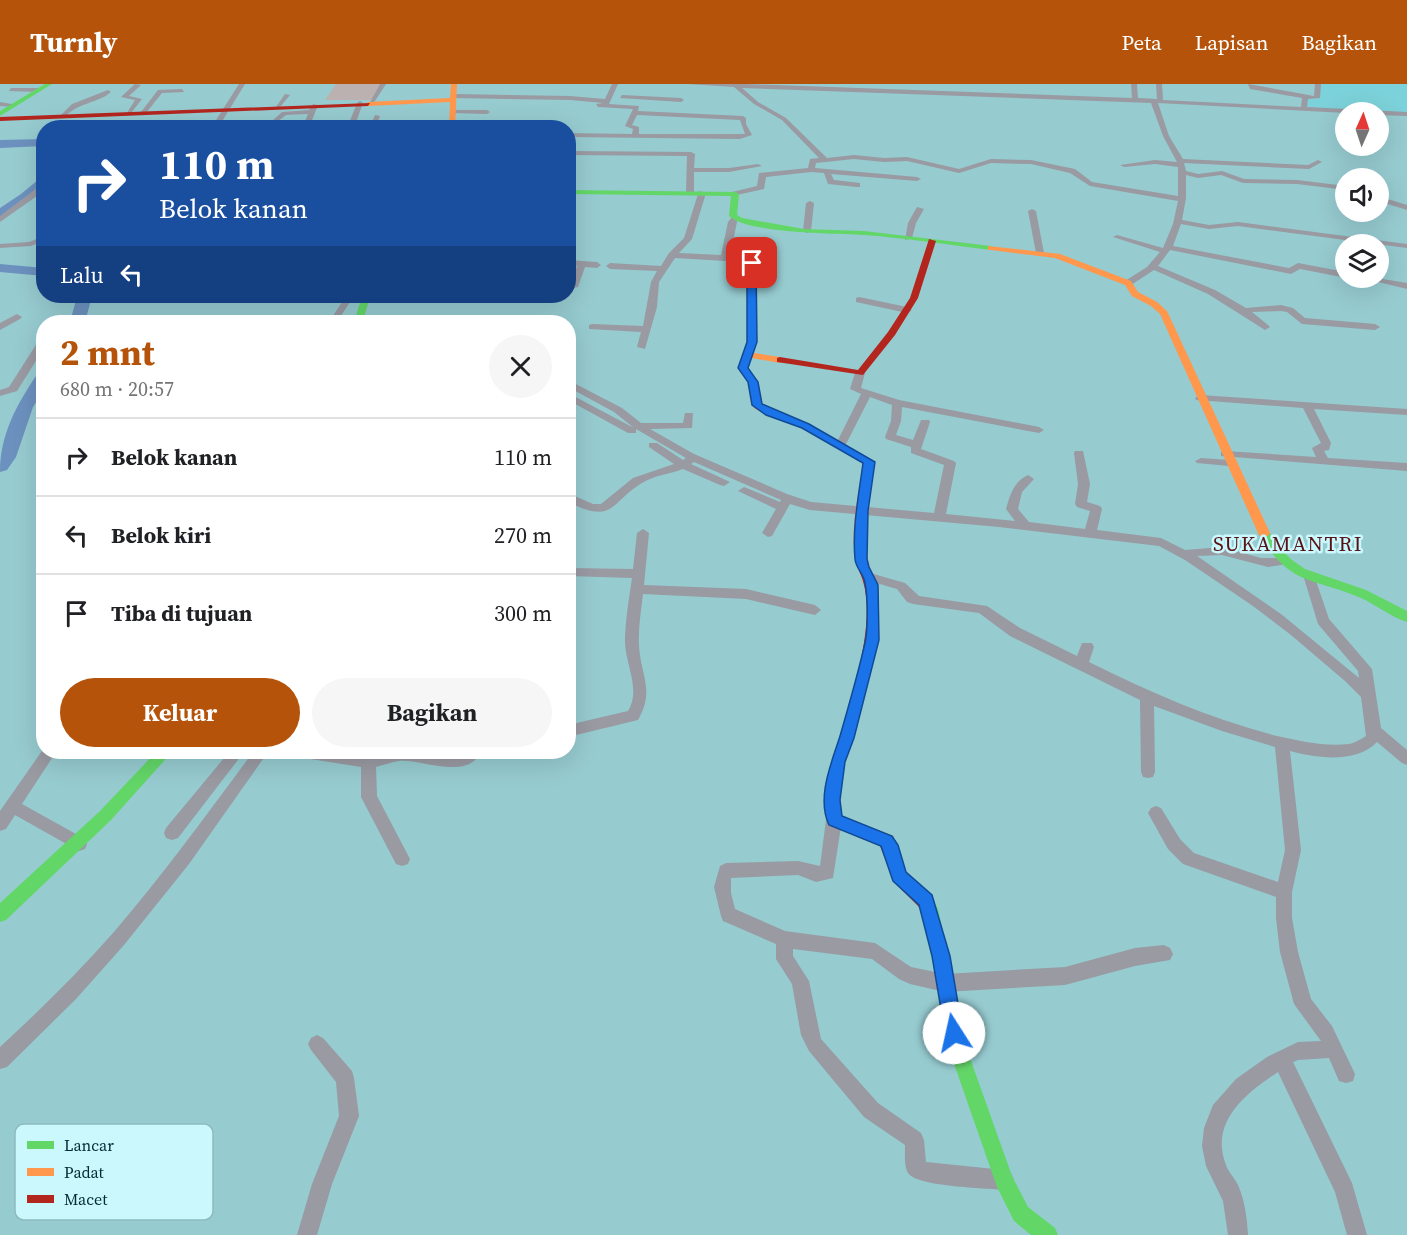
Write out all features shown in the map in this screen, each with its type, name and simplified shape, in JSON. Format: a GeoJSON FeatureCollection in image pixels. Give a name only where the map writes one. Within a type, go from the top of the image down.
{"type":"FeatureCollection","features":[{"type":"Feature","properties":{"kind":"street"},"geometry":{"type":"LineString","coordinates":[[219,120],[242,84]]}},
{"type":"Feature","properties":{"kind":"street"},"geometry":{"type":"LineString","coordinates":[[357,120],[384,84]]}},
{"type":"Feature","properties":{"kind":"street"},"geometry":{"type":"LineString","coordinates":[[606,103],[615,84]]}},
{"type":"Feature","properties":{"kind":"street"},"geometry":{"type":"LineString","coordinates":[[669,130],[689,84],[876,87],[939,93],[1004,95],[1077,93],[1135,100],[1407,114]]}},
{"type":"Feature","properties":{"kind":"street"},"geometry":{"type":"LineString","coordinates":[[939,93],[940,84]]}},
{"type":"Feature","properties":{"kind":"street"},"geometry":{"type":"LineString","coordinates":[[1134,84],[1135,100]]}},
{"type":"Feature","properties":{"kind":"street"},"geometry":{"type":"LineString","coordinates":[[1128,283],[1150,268],[1166,249],[1182,199],[1181,166],[1165,135],[1157,101],[1159,84]]}},
{"type":"Feature","properties":{"kind":"street"},"geometry":{"type":"LineString","coordinates":[[1251,84],[1253,88],[1268,92],[1317,98],[1318,84]]}},
{"type":"Feature","properties":{"kind":"street"},"geometry":{"type":"LineString","coordinates":[[136,112],[139,99],[124,97],[138,86]]}},
{"type":"Feature","properties":{"kind":"street"},"geometry":{"type":"LineString","coordinates":[[576,133],[635,136],[669,130],[693,137],[748,137],[749,133],[743,125],[744,102],[736,86]]}},
{"type":"Feature","properties":{"kind":"street"},"geometry":{"type":"LineString","coordinates":[[1002,86],[1004,95]]}},
{"type":"Feature","properties":{"kind":"street"},"geometry":{"type":"LineString","coordinates":[[11,90],[44,87]]}},
{"type":"Feature","properties":{"kind":"street"},"geometry":{"type":"LineString","coordinates":[[0,114],[7,105],[44,87]]}},
{"type":"Feature","properties":{"kind":"street"},"geometry":{"type":"LineString","coordinates":[[1026,95],[1029,87]]}},
{"type":"Feature","properties":{"kind":"street"},"geometry":{"type":"LineString","coordinates":[[136,112],[160,91],[182,91]]}},
{"type":"Feature","properties":{"kind":"street"},"geometry":{"type":"LineString","coordinates":[[63,120],[71,105],[96,99],[108,92]]}},
{"type":"Feature","properties":{"kind":"street"},"geometry":{"type":"LineString","coordinates":[[278,106],[287,95]]}},
{"type":"Feature","properties":{"kind":"street"},"geometry":{"type":"LineString","coordinates":[[620,97],[681,100]]}},
{"type":"Feature","properties":{"kind":"street"},"geometry":{"type":"LineString","coordinates":[[1304,108],[1305,97]]}},
{"type":"Feature","properties":{"kind":"street"},"geometry":{"type":"LineString","coordinates":[[419,120],[455,109],[570,98],[637,107],[628,126],[637,128],[635,136]]}},
{"type":"Feature","properties":{"kind":"street"},"geometry":{"type":"LineString","coordinates":[[744,102],[784,119],[826,161]]}},
{"type":"Feature","properties":{"kind":"street"},"geometry":{"type":"LineString","coordinates":[[586,105],[606,103]]}},
{"type":"Feature","properties":{"kind":"street"},"geometry":{"type":"LineString","coordinates":[[0,119],[63,120],[136,112],[278,106],[455,109],[488,112]]}},
{"type":"Feature","properties":{"kind":"street"},"geometry":{"type":"LineString","coordinates":[[369,107],[371,120]]}},
{"type":"Feature","properties":{"kind":"street"},"geometry":{"type":"LineString","coordinates":[[276,120],[286,112],[314,108]]}},
{"type":"Feature","properties":{"kind":"street"},"geometry":{"type":"LineString","coordinates":[[309,120],[314,108]]}},
{"type":"Feature","properties":{"kind":"street"},"geometry":{"type":"LineString","coordinates":[[635,113],[743,118]]}},
{"type":"Feature","properties":{"kind":"street"},"geometry":{"type":"LineString","coordinates":[[594,153],[604,136]]}},
{"type":"Feature","properties":{"kind":"street"},"geometry":{"type":"LineString","coordinates":[[642,347],[655,282],[672,255],[688,239],[696,193],[691,170],[693,137]]}},
{"type":"Feature","properties":{"kind":"street"},"geometry":{"type":"LineString","coordinates":[[576,153],[691,154]]}},
{"type":"Feature","properties":{"kind":"street"},"geometry":{"type":"LineString","coordinates":[[811,170],[812,162],[854,157],[884,160],[907,159],[959,171],[995,161],[1031,162],[1074,172],[1092,184],[1182,199]]}},
{"type":"Feature","properties":{"kind":"street"},"geometry":{"type":"LineString","coordinates":[[1124,165],[1155,162],[1181,166],[1309,166],[1318,162]]}},
{"type":"Feature","properties":{"kind":"street"},"geometry":{"type":"LineString","coordinates":[[691,170],[729,170],[758,166]]}},
{"type":"Feature","properties":{"kind":"street"},"geometry":{"type":"LineString","coordinates":[[1181,166],[1198,176],[1222,173],[1243,181],[1297,182],[1335,187]]}},
{"type":"Feature","properties":{"kind":"street"},"geometry":{"type":"LineString","coordinates":[[576,192],[735,194],[761,187],[762,175],[811,170],[917,179]]}},
{"type":"Feature","properties":{"kind":"street"},"geometry":{"type":"LineString","coordinates":[[827,172],[831,182],[857,185]]}},
{"type":"Feature","properties":{"kind":"street"},"geometry":{"type":"LineString","coordinates":[[0,220],[36,193]]}},
{"type":"Feature","properties":{"kind":"street"},"geometry":{"type":"LineString","coordinates":[[735,194],[733,216],[735,219]]}},
{"type":"Feature","properties":{"kind":"street"},"geometry":{"type":"LineString","coordinates":[[1389,202],[1407,208]]}},
{"type":"Feature","properties":{"kind":"street"},"geometry":{"type":"LineString","coordinates":[[807,231],[810,203]]}},
{"type":"Feature","properties":{"kind":"street"},"geometry":{"type":"LineString","coordinates":[[909,238],[912,223],[920,209]]}},
{"type":"Feature","properties":{"kind":"street"},"geometry":{"type":"LineString","coordinates":[[1032,211],[1040,254]]}},
{"type":"Feature","properties":{"kind":"street"},"geometry":{"type":"LineString","coordinates":[[735,219],[807,231],[864,233],[1040,254],[1074,261],[1128,283],[1135,294],[1154,304],[1164,314],[1227,458],[1262,530],[1282,561],[1310,578],[1378,600],[1407,617]]}},
{"type":"Feature","properties":{"kind":"street"},"geometry":{"type":"LineString","coordinates":[[725,258],[732,222],[735,219]]}},
{"type":"Feature","properties":{"kind":"street"},"geometry":{"type":"LineString","coordinates":[[1176,221],[1209,227],[1238,224],[1335,241]]}},
{"type":"Feature","properties":{"kind":"street"},"geometry":{"type":"LineString","coordinates":[[1117,237],[1166,249],[1280,270],[1291,271],[1297,266],[1335,273]]}},
{"type":"Feature","properties":{"kind":"street"},"geometry":{"type":"LineString","coordinates":[[932,241],[920,280],[907,310],[860,373],[855,389],[897,403],[1039,430]]}},
{"type":"Feature","properties":{"kind":"street"},"geometry":{"type":"LineString","coordinates":[[1389,241],[1407,246]]}},
{"type":"Feature","properties":{"kind":"street"},"geometry":{"type":"LineString","coordinates":[[0,246],[36,242]]}},
{"type":"Feature","properties":{"kind":"street"},"geometry":{"type":"LineString","coordinates":[[672,255],[725,258],[752,263],[752,342],[743,370],[753,382],[756,403],[759,407],[806,426],[869,462],[862,511],[861,564],[870,577],[872,585],[872,640],[847,738],[838,762],[832,800],[834,820],[827,873],[816,874],[798,868],[729,870],[724,873],[724,896],[729,915],[784,939],[875,951],[905,973],[945,983],[1065,976],[1135,957],[1164,954]]}},
{"type":"Feature","properties":{"kind":"street"},"geometry":{"type":"LineString","coordinates":[[576,263],[597,265]]}},
{"type":"Feature","properties":{"kind":"street"},"geometry":{"type":"LineString","coordinates":[[576,282],[582,263]]}},
{"type":"Feature","properties":{"kind":"street"},"geometry":{"type":"LineString","coordinates":[[610,266],[664,269]]}},
{"type":"Feature","properties":{"kind":"street"},"geometry":{"type":"LineString","coordinates":[[1150,268],[1214,291],[1247,311],[1265,327]]}},
{"type":"Feature","properties":{"kind":"street"},"geometry":{"type":"LineString","coordinates":[[1389,282],[1407,286]]}},
{"type":"Feature","properties":{"kind":"street"},"geometry":{"type":"LineString","coordinates":[[858,300],[907,310]]}},
{"type":"Feature","properties":{"kind":"street"},"geometry":{"type":"LineString","coordinates":[[1247,311],[1255,308],[1281,308],[1290,310],[1302,321],[1375,327]]}},
{"type":"Feature","properties":{"kind":"street"},"geometry":{"type":"LineString","coordinates":[[0,327],[17,317]]}},
{"type":"Feature","properties":{"kind":"street"},"geometry":{"type":"LineString","coordinates":[[592,327],[647,328]]}},
{"type":"Feature","properties":{"kind":"street"},"geometry":{"type":"LineString","coordinates":[[0,393],[13,389],[36,353]]}},
{"type":"Feature","properties":{"kind":"street"},"geometry":{"type":"LineString","coordinates":[[748,355],[860,373]]}},
{"type":"Feature","properties":{"kind":"street"},"geometry":{"type":"LineString","coordinates":[[576,388],[688,461],[786,503],[1154,540],[1184,554],[1290,625],[1327,655],[1368,695]]}},
{"type":"Feature","properties":{"kind":"street"},"geometry":{"type":"LineString","coordinates":[[840,446],[867,393]]}},
{"type":"Feature","properties":{"kind":"street"},"geometry":{"type":"LineString","coordinates":[[1200,398],[1407,412]]}},
{"type":"Feature","properties":{"kind":"street"},"geometry":{"type":"LineString","coordinates":[[576,399],[638,426],[688,461]]}},
{"type":"Feature","properties":{"kind":"street"},"geometry":{"type":"LineString","coordinates":[[897,403],[896,421],[890,437],[917,445]]}},
{"type":"Feature","properties":{"kind":"street"},"geometry":{"type":"LineString","coordinates":[[1307,406],[1326,443],[1325,448],[1317,448],[1323,459]]}},
{"type":"Feature","properties":{"kind":"street"},"geometry":{"type":"LineString","coordinates":[[638,426],[688,426],[689,415]]}},
{"type":"Feature","properties":{"kind":"street"},"geometry":{"type":"LineString","coordinates":[[925,422],[915,452],[950,463],[939,518]]}},
{"type":"Feature","properties":{"kind":"street"},"geometry":{"type":"LineString","coordinates":[[1078,453],[1084,484],[1081,504],[1096,509],[1090,533]]}},
{"type":"Feature","properties":{"kind":"street"},"geometry":{"type":"LineString","coordinates":[[1201,461],[1227,458],[1323,459],[1407,467]]}},
{"type":"Feature","properties":{"kind":"street"},"geometry":{"type":"LineString","coordinates":[[576,500],[592,507],[602,507],[611,503],[640,479],[673,470],[688,461]]}},
{"type":"Feature","properties":{"kind":"street"},"geometry":{"type":"LineString","coordinates":[[1025,526],[1012,509],[1017,491],[1028,479]]}},
{"type":"Feature","properties":{"kind":"street"},"geometry":{"type":"LineString","coordinates":[[768,533],[786,503]]}},
{"type":"Feature","properties":{"kind":"street"},"geometry":{"type":"LineString","coordinates":[[576,729],[629,719],[637,710],[640,679],[632,646],[643,533]]}},
{"type":"Feature","properties":{"kind":"street"},"geometry":{"type":"LineString","coordinates":[[1184,554],[1224,551],[1261,563],[1272,564],[1282,561]]}},
{"type":"Feature","properties":{"kind":"street"},"geometry":{"type":"LineString","coordinates":[[576,572],[639,574]]}},
{"type":"Feature","properties":{"kind":"street"},"geometry":{"type":"LineString","coordinates":[[870,577],[901,586],[905,588],[909,596],[918,601],[982,609],[1022,636],[1148,697],[1231,729],[1282,743],[1349,752],[1362,747],[1372,739],[1374,731],[1368,704],[1365,669],[1323,621],[1310,578]]}},
{"type":"Feature","properties":{"kind":"street"},"geometry":{"type":"LineString","coordinates":[[637,589],[746,594],[815,610]]}},
{"type":"Feature","properties":{"kind":"street"},"geometry":{"type":"LineString","coordinates":[[1081,664],[1087,647]]}},
{"type":"Feature","properties":{"kind":"street"},"geometry":{"type":"LineString","coordinates":[[1148,697],[1148,772]]}},
{"type":"Feature","properties":{"kind":"street"},"geometry":{"type":"LineString","coordinates":[[1374,731],[1407,759]]}},
{"type":"Feature","properties":{"kind":"street"},"geometry":{"type":"LineString","coordinates":[[1282,743],[1293,850],[1284,892],[1284,918],[1289,952],[1300,995],[1307,1010],[1319,1023],[1346,1074]]}},
{"type":"Feature","properties":{"kind":"street"},"geometry":{"type":"LineString","coordinates":[[0,824],[15,807],[45,759]]}},
{"type":"Feature","properties":{"kind":"street"},"geometry":{"type":"LineString","coordinates":[[0,915],[79,844],[126,797],[157,759]]}},
{"type":"Feature","properties":{"kind":"street"},"geometry":{"type":"LineString","coordinates":[[0,1060],[76,986],[135,921],[207,808],[233,759]]}},
{"type":"Feature","properties":{"kind":"street"},"geometry":{"type":"LineString","coordinates":[[172,833],[207,808],[254,759]]}},
{"type":"Feature","properties":{"kind":"street"},"geometry":{"type":"LineString","coordinates":[[349,759],[368,762],[377,759]]}},
{"type":"Feature","properties":{"kind":"street"},"geometry":{"type":"LineString","coordinates":[[440,759],[455,761],[465,759]]}},
{"type":"Feature","properties":{"kind":"street"},"geometry":{"type":"LineString","coordinates":[[368,762],[369,797],[402,859]]}},
{"type":"Feature","properties":{"kind":"street"},"geometry":{"type":"LineString","coordinates":[[15,807],[79,844]]}},
{"type":"Feature","properties":{"kind":"street"},"geometry":{"type":"LineString","coordinates":[[1156,813],[1174,844],[1189,859],[1284,892]]}},
{"type":"Feature","properties":{"kind":"street"},"geometry":{"type":"LineString","coordinates":[[834,820],[881,838],[890,845],[899,876],[905,884],[921,894],[930,909],[961,1058],[1004,1180],[1021,1214],[1048,1235]]}},
{"type":"Feature","properties":{"kind":"street"},"geometry":{"type":"LineString","coordinates":[[784,939],[785,959],[800,981],[810,1035],[819,1052],[871,1110],[914,1140],[916,1168],[922,1172],[1004,1180]]}},
{"type":"Feature","properties":{"kind":"street"},"geometry":{"type":"LineString","coordinates":[[308,1235],[321,1184],[349,1116],[350,1103],[345,1078],[317,1044]]}},
{"type":"Feature","properties":{"kind":"street"},"geometry":{"type":"LineString","coordinates":[[1238,1235],[1234,1201],[1217,1168],[1212,1148],[1215,1120],[1223,1104],[1238,1090],[1282,1059],[1298,1051],[1334,1049]]}},
{"type":"Feature","properties":{"kind":"street"},"geometry":{"type":"LineString","coordinates":[[1282,1059],[1345,1190],[1357,1235]]}},
{"type":"Feature","properties":{"kind":"shaded area"},"geometry":{"type":"Polygon","coordinates":[[[336,84],[382,84],[373,100],[325,100],[336,84]]]}},
{"type":"Feature","properties":{"kind":"shaded area"},"geometry":{"type":"Polygon","coordinates":[[[1318,84],[1407,84],[1407,113],[1389,112],[1389,102],[1335,102],[1335,109],[1306,107],[1307,99],[1316,99],[1318,84]]]}},
{"type":"Feature","properties":{"kind":"waterway"},"geometry":{"type":"LineString","coordinates":[[0,144],[36,142]]}},
{"type":"Feature","properties":{"kind":"waterway"},"geometry":{"type":"LineString","coordinates":[[0,214],[26,197],[36,187]]}},
{"type":"Feature","properties":{"kind":"waterway"},"geometry":{"type":"LineString","coordinates":[[0,268],[36,271]]}},
{"type":"Feature","properties":{"kind":"waterway"},"geometry":{"type":"LineString","coordinates":[[80,315],[83,303]]}},
{"type":"Feature","properties":{"kind":"waterway"},"geometry":{"type":"LineString","coordinates":[[0,466],[7,457],[24,407],[36,389]]}},
{"type":"Feature","properties":{"kind":"traffic: fast"},"geometry":{"type":"LineString","coordinates":[[0,114],[49,84]]}},
{"type":"Feature","properties":{"kind":"traffic: fast"},"geometry":{"type":"LineString","coordinates":[[576,192],[735,194],[733,216],[740,220],[804,231],[864,233],[991,248]]}},
{"type":"Feature","properties":{"kind":"traffic: fast"},"geometry":{"type":"LineString","coordinates":[[360,315],[364,303]]}},
{"type":"Feature","properties":{"kind":"traffic: fast"},"geometry":{"type":"LineString","coordinates":[[1264,533],[1275,551],[1300,572],[1314,579],[1361,593],[1386,604],[1407,617]]}},
{"type":"Feature","properties":{"kind":"traffic: fast"},"geometry":{"type":"LineString","coordinates":[[0,914],[106,815],[159,759]]}},
{"type":"Feature","properties":{"kind":"traffic: fast"},"geometry":{"type":"LineString","coordinates":[[925,901],[930,909],[961,1058],[1004,1180],[1021,1214],[1048,1235]]}},
{"type":"Feature","properties":{"kind":"traffic: slow"},"geometry":{"type":"LineString","coordinates":[[452,120],[454,84]]}},
{"type":"Feature","properties":{"kind":"traffic: slow"},"geometry":{"type":"LineString","coordinates":[[368,104],[453,100]]}},
{"type":"Feature","properties":{"kind":"traffic: slow"},"geometry":{"type":"LineString","coordinates":[[991,248],[1057,256],[1128,283],[1135,294],[1154,304],[1164,313],[1264,533]]}},
{"type":"Feature","properties":{"kind":"traffic: slow"},"geometry":{"type":"LineString","coordinates":[[780,360],[748,355],[743,368],[753,382],[756,403],[759,407],[805,426],[869,462],[860,534],[860,549],[865,571]]}},
{"type":"Feature","properties":{"kind":"traffic: jam"},"geometry":{"type":"LineString","coordinates":[[0,119],[368,104]]}},
{"type":"Feature","properties":{"kind":"traffic: jam"},"geometry":{"type":"LineString","coordinates":[[780,360],[860,373],[892,333],[914,298],[932,241]]}},
{"type":"Feature","properties":{"kind":"traffic: jam"},"geometry":{"type":"LineString","coordinates":[[865,571],[872,585],[872,640],[847,738],[838,762],[832,799],[834,820],[887,841],[893,863],[901,878],[925,901]]}},
{"type":"Feature","properties":{"kind":"district","name":"SUKAMANTRI"},"geometry":{"type":"Point","coordinates":[1288,544]}},
{"type":"Feature","properties":{"kind":"route"},"geometry":{"type":"LineString","coordinates":[[752,263],[752,342],[743,370],[753,382],[756,403],[763,410],[806,426],[866,459],[870,465],[862,511],[861,564],[870,577],[872,585],[872,640],[833,785],[834,820],[886,841],[890,845],[899,876],[926,901],[941,956],[954,1033]]}}]}
